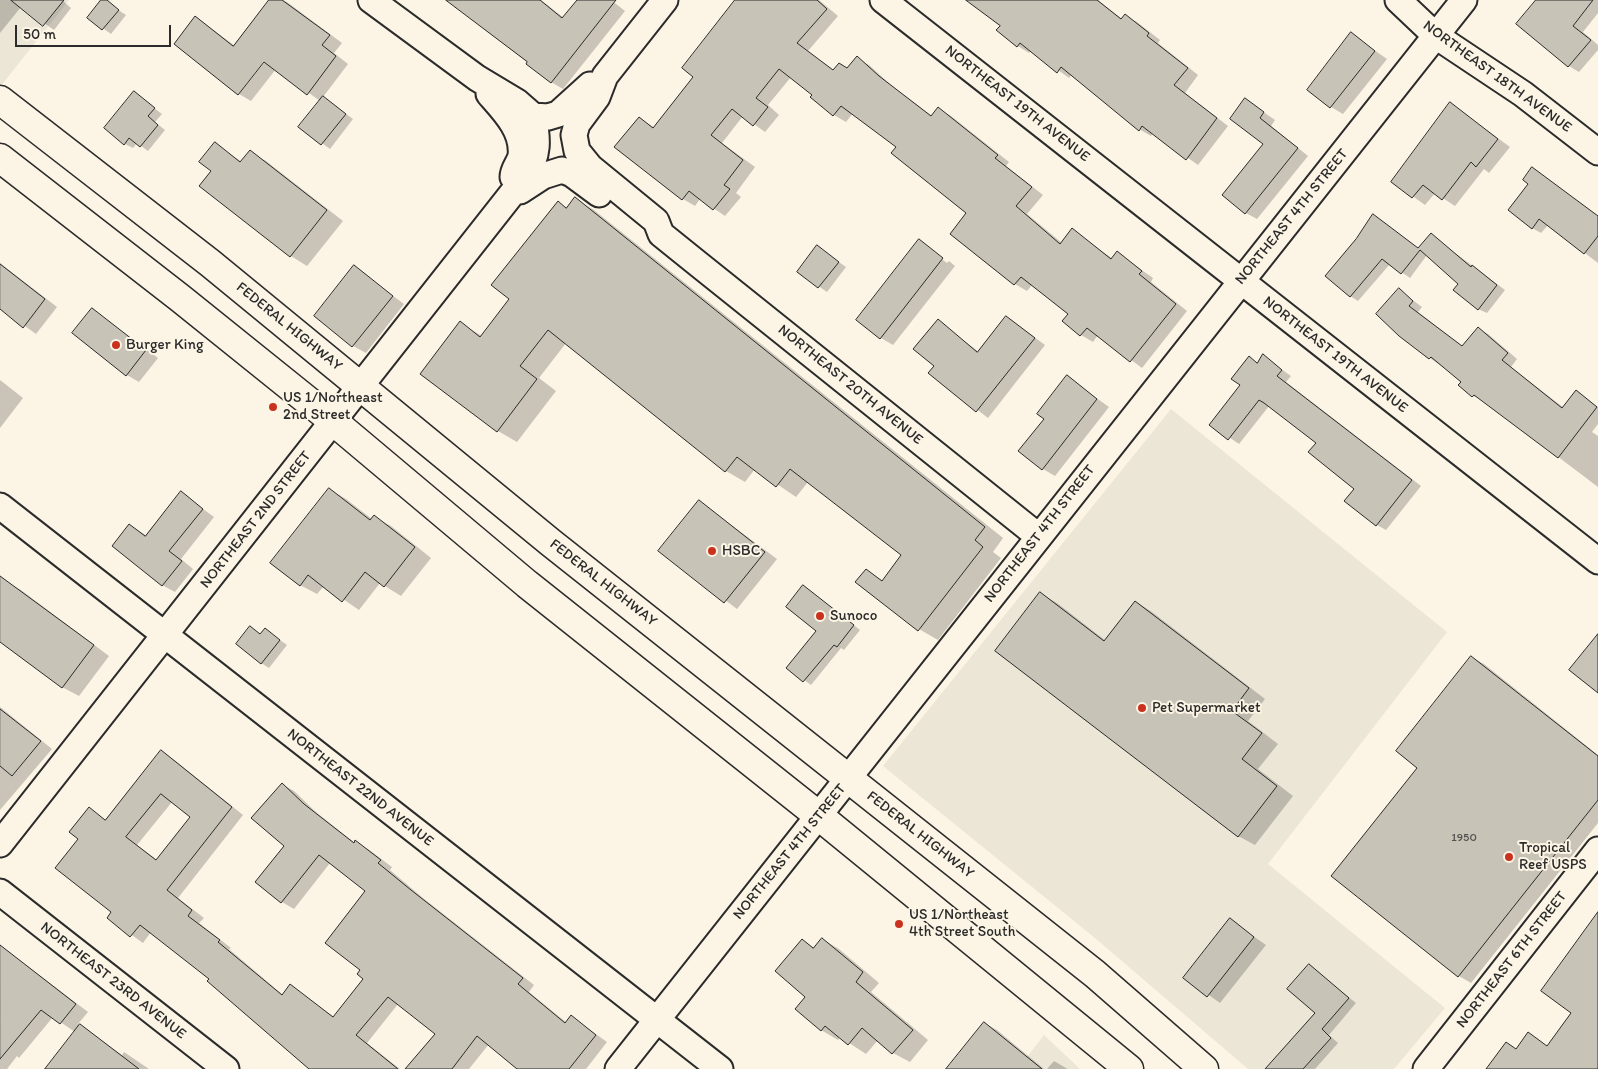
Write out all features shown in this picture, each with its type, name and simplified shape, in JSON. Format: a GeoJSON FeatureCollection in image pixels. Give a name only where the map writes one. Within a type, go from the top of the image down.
{"type":"FeatureCollection","features":[{"type":"Feature","properties":{"kind":"main road","name":"FEDERAL HIGHWAY"},"geometry":{"type":"LineString","coordinates":[[0,100],[210,263],[543,536],[1095,974],[1204,1069]]}},
{"type":"Feature","properties":{"kind":"main road"},"geometry":{"type":"LineString","coordinates":[[0,158],[334,421],[527,584],[818,816],[1129,1069]]}},
{"type":"Feature","properties":{"kind":"street"},"geometry":{"type":"LineString","coordinates":[[371,0],[477,78],[516,102],[533,116],[548,117],[558,114],[574,102],[586,88],[605,76],[665,0]]}},
{"type":"Feature","properties":{"kind":"street","name":"NORTHEAST 19TH AVENUE"},"geometry":{"type":"LineString","coordinates":[[883,0],[1598,561]]}},
{"type":"Feature","properties":{"kind":"street","name":"NORTHEAST 18TH AVENUE"},"geometry":{"type":"LineString","coordinates":[[1398,0],[1436,36],[1523,94],[1598,152]]}},
{"type":"Feature","properties":{"kind":"street","name":"NORTHEAST 4TH STREET"},"geometry":{"type":"LineString","coordinates":[[618,1069],[1464,0]]}},
{"type":"Feature","properties":{"kind":"street","name":"NORTHEAST 20TH AVENUE"},"geometry":{"type":"LineString","coordinates":[[605,76],[597,98],[577,124],[574,142],[582,158],[656,221],[661,234]]}},
{"type":"Feature","properties":{"kind":"street"},"geometry":{"type":"LineString","coordinates":[[477,78],[510,118],[517,132],[520,156],[513,172],[511,196]]}},
{"type":"Feature","properties":{"kind":"street","name":"NORTHEAST 2ND STREET"},"geometry":{"type":"LineString","coordinates":[[0,844],[511,196],[531,168],[537,152],[533,116]]}},
{"type":"Feature","properties":{"kind":"street","name":"NORTHEAST 20TH AVENUE"},"geometry":{"type":"LineString","coordinates":[[562,170],[580,180],[649,231],[661,234],[1038,536]]}},
{"type":"Feature","properties":{"kind":"street","name":"NORTHEAST 2ND STREET"},"geometry":{"type":"LineString","coordinates":[[511,196],[534,184],[543,176],[562,170]]}},
{"type":"Feature","properties":{"kind":"street","name":"NORTHEAST 22ND AVENUE"},"geometry":{"type":"LineString","coordinates":[[0,506],[720,1069]]}},
{"type":"Feature","properties":{"kind":"street","name":"NORTHEAST 6TH STREET"},"geometry":{"type":"LineString","coordinates":[[1426,1069],[1598,850]]}},
{"type":"Feature","properties":{"kind":"street","name":"NORTHEAST 23RD AVENUE"},"geometry":{"type":"LineString","coordinates":[[0,892],[226,1069]]}},
{"type":"Feature","properties":{"kind":"shaded area"},"geometry":{"type":"Polygon","coordinates":[[[0,0],[69,0],[0,87],[0,0]]]}},
{"type":"Feature","properties":{"kind":"shaded area"},"geometry":{"type":"Polygon","coordinates":[[[1171,409],[1447,632],[1268,864],[1445,1008],[1394,1069],[1248,1069],[1095,938],[883,766],[1171,409]]]}},
{"type":"Feature","properties":{"kind":"shaded area"},"geometry":{"type":"Polygon","coordinates":[[[1044,1035],[1080,1069],[1018,1069],[1044,1035]]]}},
{"type":"Feature","properties":{"kind":"building"},"geometry":{"type":"Polygon","coordinates":[[[11,0],[64,0],[43,26],[11,0]]]}},
{"type":"Feature","properties":{"kind":"building"},"geometry":{"type":"Polygon","coordinates":[[[101,0],[107,0],[119,10],[102,30],[87,18],[101,0]]]}},
{"type":"Feature","properties":{"kind":"building"},"geometry":{"type":"Polygon","coordinates":[[[269,0],[282,0],[330,35],[322,45],[336,56],[307,95],[264,62],[238,95],[174,44],[195,16],[233,46],[269,0]]]}},
{"type":"Feature","properties":{"kind":"building"},"geometry":{"type":"Polygon","coordinates":[[[446,0],[540,0],[562,18],[577,0],[616,0],[551,83],[526,64],[527,62],[446,0]]]}},
{"type":"Feature","properties":{"kind":"building"},"geometry":{"type":"Polygon","coordinates":[[[735,0],[817,0],[827,9],[797,43],[833,70],[839,63],[847,68],[857,56],[879,76],[931,116],[938,107],[998,155],[995,158],[1032,187],[1016,206],[1060,244],[1072,228],[1111,259],[1117,251],[1142,271],[1139,274],[1176,304],[1130,362],[1087,328],[1080,336],[1062,321],[1068,314],[1021,277],[1014,285],[950,234],[966,213],[891,153],[896,147],[841,106],[833,116],[810,97],[812,95],[779,69],[756,98],[768,107],[753,126],[732,109],[711,135],[743,160],[724,185],[730,189],[713,210],[689,191],[682,200],[614,147],[639,117],[653,128],[693,77],[682,68],[735,0]]]}},
{"type":"Feature","properties":{"kind":"building"},"geometry":{"type":"Polygon","coordinates":[[[966,0],[1097,0],[1121,19],[1125,14],[1149,33],[1147,36],[1188,68],[1174,85],[1217,118],[1186,160],[1142,126],[1139,131],[1061,67],[1057,73],[1020,43],[1017,47],[996,30],[1000,26],[966,0]]]}},
{"type":"Feature","properties":{"kind":"building"},"geometry":{"type":"Polygon","coordinates":[[[1536,0],[1593,0],[1573,26],[1591,40],[1568,67],[1516,24],[1536,0]]]}},
{"type":"Feature","properties":{"kind":"building"},"geometry":{"type":"Polygon","coordinates":[[[1351,32],[1375,51],[1330,108],[1307,90],[1351,32]]]}},
{"type":"Feature","properties":{"kind":"building"},"geometry":{"type":"Polygon","coordinates":[[[134,91],[155,108],[148,116],[158,125],[140,147],[129,138],[124,145],[104,128],[134,91]]]}},
{"type":"Feature","properties":{"kind":"building"},"geometry":{"type":"Polygon","coordinates":[[[323,96],[346,114],[321,145],[298,127],[323,96]]]}},
{"type":"Feature","properties":{"kind":"building"},"geometry":{"type":"Polygon","coordinates":[[[1245,98],[1264,112],[1260,118],[1298,148],[1245,214],[1222,195],[1263,144],[1230,119],[1245,98]]]}},
{"type":"Feature","properties":{"kind":"building"},"geometry":{"type":"Polygon","coordinates":[[[1450,102],[1498,139],[1476,167],[1471,162],[1442,200],[1423,185],[1412,198],[1391,182],[1450,102]]]}},
{"type":"Feature","properties":{"kind":"building"},"geometry":{"type":"Polygon","coordinates":[[[215,142],[240,162],[250,150],[327,210],[290,257],[199,186],[211,171],[199,162],[215,142]]]}},
{"type":"Feature","properties":{"kind":"building"},"geometry":{"type":"Polygon","coordinates":[[[1532,167],[1598,216],[1598,236],[1584,254],[1539,219],[1532,229],[1508,210],[1528,184],[1523,180],[1532,167]]]}},
{"type":"Feature","properties":{"kind":"building"},"geometry":{"type":"Polygon","coordinates":[[[575,197],[985,527],[975,540],[983,547],[918,631],[855,582],[866,569],[882,581],[901,555],[790,469],[776,487],[737,457],[725,472],[548,330],[520,366],[537,379],[497,432],[420,374],[460,321],[480,337],[509,299],[491,285],[558,201],[566,208],[575,197]]]}},
{"type":"Feature","properties":{"kind":"building"},"geometry":{"type":"Polygon","coordinates":[[[1373,214],[1418,248],[1431,233],[1471,267],[1472,265],[1497,285],[1478,310],[1453,290],[1458,284],[1420,250],[1401,274],[1382,259],[1350,297],[1325,276],[1356,239],[1373,214]]]}},
{"type":"Feature","properties":{"kind":"building"},"geometry":{"type":"Polygon","coordinates":[[[919,239],[943,258],[880,339],[856,320],[919,239]]]}},
{"type":"Feature","properties":{"kind":"building"},"geometry":{"type":"Polygon","coordinates":[[[817,245],[839,262],[818,288],[797,272],[817,245]]]}},
{"type":"Feature","properties":{"kind":"building"},"geometry":{"type":"Polygon","coordinates":[[[0,264],[45,299],[23,328],[0,309],[0,264]]]}},
{"type":"Feature","properties":{"kind":"building"},"geometry":{"type":"Polygon","coordinates":[[[354,265],[393,296],[352,347],[314,316],[354,265]]]}},
{"type":"Feature","properties":{"kind":"building"},"geometry":{"type":"Polygon","coordinates":[[[1399,288],[1413,301],[1409,306],[1462,346],[1478,327],[1508,353],[1502,360],[1562,408],[1576,390],[1597,407],[1558,458],[1474,395],[1472,397],[1458,385],[1461,382],[1431,357],[1429,359],[1399,336],[1376,314],[1399,288]]]}},
{"type":"Feature","properties":{"kind":"building"},"geometry":{"type":"Polygon","coordinates":[[[92,308],[146,350],[126,376],[72,333],[92,308]]]}},
{"type":"Feature","properties":{"kind":"building"},"geometry":{"type":"Polygon","coordinates":[[[1006,316],[1035,338],[976,412],[928,373],[934,366],[913,349],[938,319],[977,352],[1006,316]]]}},
{"type":"Feature","properties":{"kind":"building"},"geometry":{"type":"Polygon","coordinates":[[[1263,354],[1282,370],[1277,376],[1412,480],[1376,526],[1344,501],[1354,489],[1308,452],[1316,443],[1264,403],[1259,400],[1228,440],[1209,425],[1240,385],[1231,379],[1249,356],[1257,363],[1263,354]]]}},
{"type":"Feature","properties":{"kind":"building"},"geometry":{"type":"Polygon","coordinates":[[[1067,375],[1097,399],[1042,470],[1018,451],[1044,419],[1037,414],[1067,375]]]}},
{"type":"Feature","properties":{"kind":"building"},"geometry":{"type":"Polygon","coordinates":[[[329,488],[370,520],[374,515],[415,547],[384,587],[365,572],[342,602],[308,575],[300,586],[270,563],[329,488]]]}},
{"type":"Feature","properties":{"kind":"building"},"geometry":{"type":"Polygon","coordinates":[[[181,491],[203,509],[169,551],[182,561],[162,586],[112,546],[129,524],[145,536],[181,491]]]}},
{"type":"Feature","properties":{"kind":"building","name":"HSBC"},"geometry":{"type":"Polygon","coordinates":[[[699,500],[765,552],[724,603],[658,551],[699,500]]]}},
{"type":"Feature","properties":{"kind":"building"},"geometry":{"type":"Polygon","coordinates":[[[0,576],[94,645],[62,688],[0,642],[0,576]]]}},
{"type":"Feature","properties":{"kind":"building","name":"Sunoco"},"geometry":{"type":"Polygon","coordinates":[[[803,585],[854,625],[837,647],[834,645],[803,682],[786,668],[816,631],[786,607],[803,585]]]}},
{"type":"Feature","properties":{"kind":"building"},"geometry":{"type":"Polygon","coordinates":[[[1040,592],[1104,641],[1135,601],[1249,688],[1232,711],[1262,733],[1242,759],[1277,786],[1238,837],[995,651],[1040,592]]]}},
{"type":"Feature","properties":{"kind":"building"},"geometry":{"type":"Polygon","coordinates":[[[250,626],[260,634],[265,628],[280,640],[261,664],[236,644],[250,626]]]}},
{"type":"Feature","properties":{"kind":"building"},"geometry":{"type":"Polygon","coordinates":[[[1598,634],[1598,693],[1569,670],[1598,634]]]}},
{"type":"Feature","properties":{"kind":"building"},"geometry":{"type":"Polygon","coordinates":[[[1471,656],[1598,756],[1598,800],[1458,977],[1331,876],[1417,768],[1396,751],[1471,656]]]}},
{"type":"Feature","properties":{"kind":"building"},"geometry":{"type":"Polygon","coordinates":[[[0,709],[41,741],[12,776],[0,766],[0,709]]]}},
{"type":"Feature","properties":{"kind":"building"},"geometry":{"type":"Polygon","coordinates":[[[161,750],[232,807],[167,890],[192,910],[188,916],[220,940],[218,942],[282,995],[290,984],[333,1017],[363,979],[357,974],[360,970],[325,943],[365,891],[319,855],[281,903],[255,882],[284,846],[251,818],[282,783],[304,804],[354,843],[355,840],[381,860],[378,863],[523,978],[518,984],[565,1023],[571,1015],[596,1035],[569,1069],[517,1069],[477,1036],[452,1069],[405,1069],[435,1034],[388,997],[356,1035],[398,1069],[309,1069],[207,981],[209,979],[140,925],[130,937],[107,918],[111,912],[55,868],[78,839],[69,832],[89,807],[105,820],[161,750]],[[161,794],[126,837],[156,860],[190,817],[161,794]]]}},
{"type":"Feature","properties":{"kind":"building"},"geometry":{"type":"Polygon","coordinates":[[[1598,912],[1598,1069],[1486,1069],[1506,1042],[1516,1049],[1528,1032],[1547,1046],[1571,1013],[1541,991],[1598,912]]]}},
{"type":"Feature","properties":{"kind":"building"},"geometry":{"type":"Polygon","coordinates":[[[1230,918],[1254,937],[1207,997],[1183,978],[1230,918]]]}},
{"type":"Feature","properties":{"kind":"building"},"geometry":{"type":"Polygon","coordinates":[[[822,938],[863,972],[856,982],[913,1030],[892,1054],[862,1028],[848,1045],[825,1026],[821,1031],[795,1009],[805,997],[775,971],[802,939],[813,948],[822,938]]]}},
{"type":"Feature","properties":{"kind":"building"},"geometry":{"type":"Polygon","coordinates":[[[0,945],[76,1004],[60,1024],[41,1010],[0,1059],[0,945]]]}},
{"type":"Feature","properties":{"kind":"building"},"geometry":{"type":"Polygon","coordinates":[[[1309,964],[1349,998],[1322,1029],[1331,1038],[1303,1069],[1265,1069],[1315,1013],[1287,989],[1309,964]]]}},
{"type":"Feature","properties":{"kind":"building"},"geometry":{"type":"Polygon","coordinates":[[[984,1022],[1042,1069],[946,1069],[984,1022]]]}},
{"type":"Feature","properties":{"kind":"building"},"geometry":{"type":"Polygon","coordinates":[[[80,1024],[139,1069],[45,1069],[80,1024]]]}},
{"type":"Feature","properties":{"kind":"place","name":"Burger King"},"geometry":{"type":"Point","coordinates":[116,345]}},
{"type":"Feature","properties":{"kind":"place","name":"US 1/Northeast 2nd Street"},"geometry":{"type":"Point","coordinates":[273,407]}},
{"type":"Feature","properties":{"kind":"place","name":"HSBC"},"geometry":{"type":"Point","coordinates":[712,551]}},
{"type":"Feature","properties":{"kind":"place","name":"Sunoco"},"geometry":{"type":"Point","coordinates":[820,616]}},
{"type":"Feature","properties":{"kind":"place","name":"Pet Supermarket"},"geometry":{"type":"Point","coordinates":[1142,708]}},
{"type":"Feature","properties":{"kind":"place","name":"Tropical Reef USPS"},"geometry":{"type":"Point","coordinates":[1509,857]}},
{"type":"Feature","properties":{"kind":"place","name":"US 1/Northeast 4th Street South"},"geometry":{"type":"Point","coordinates":[899,924]}}]}
